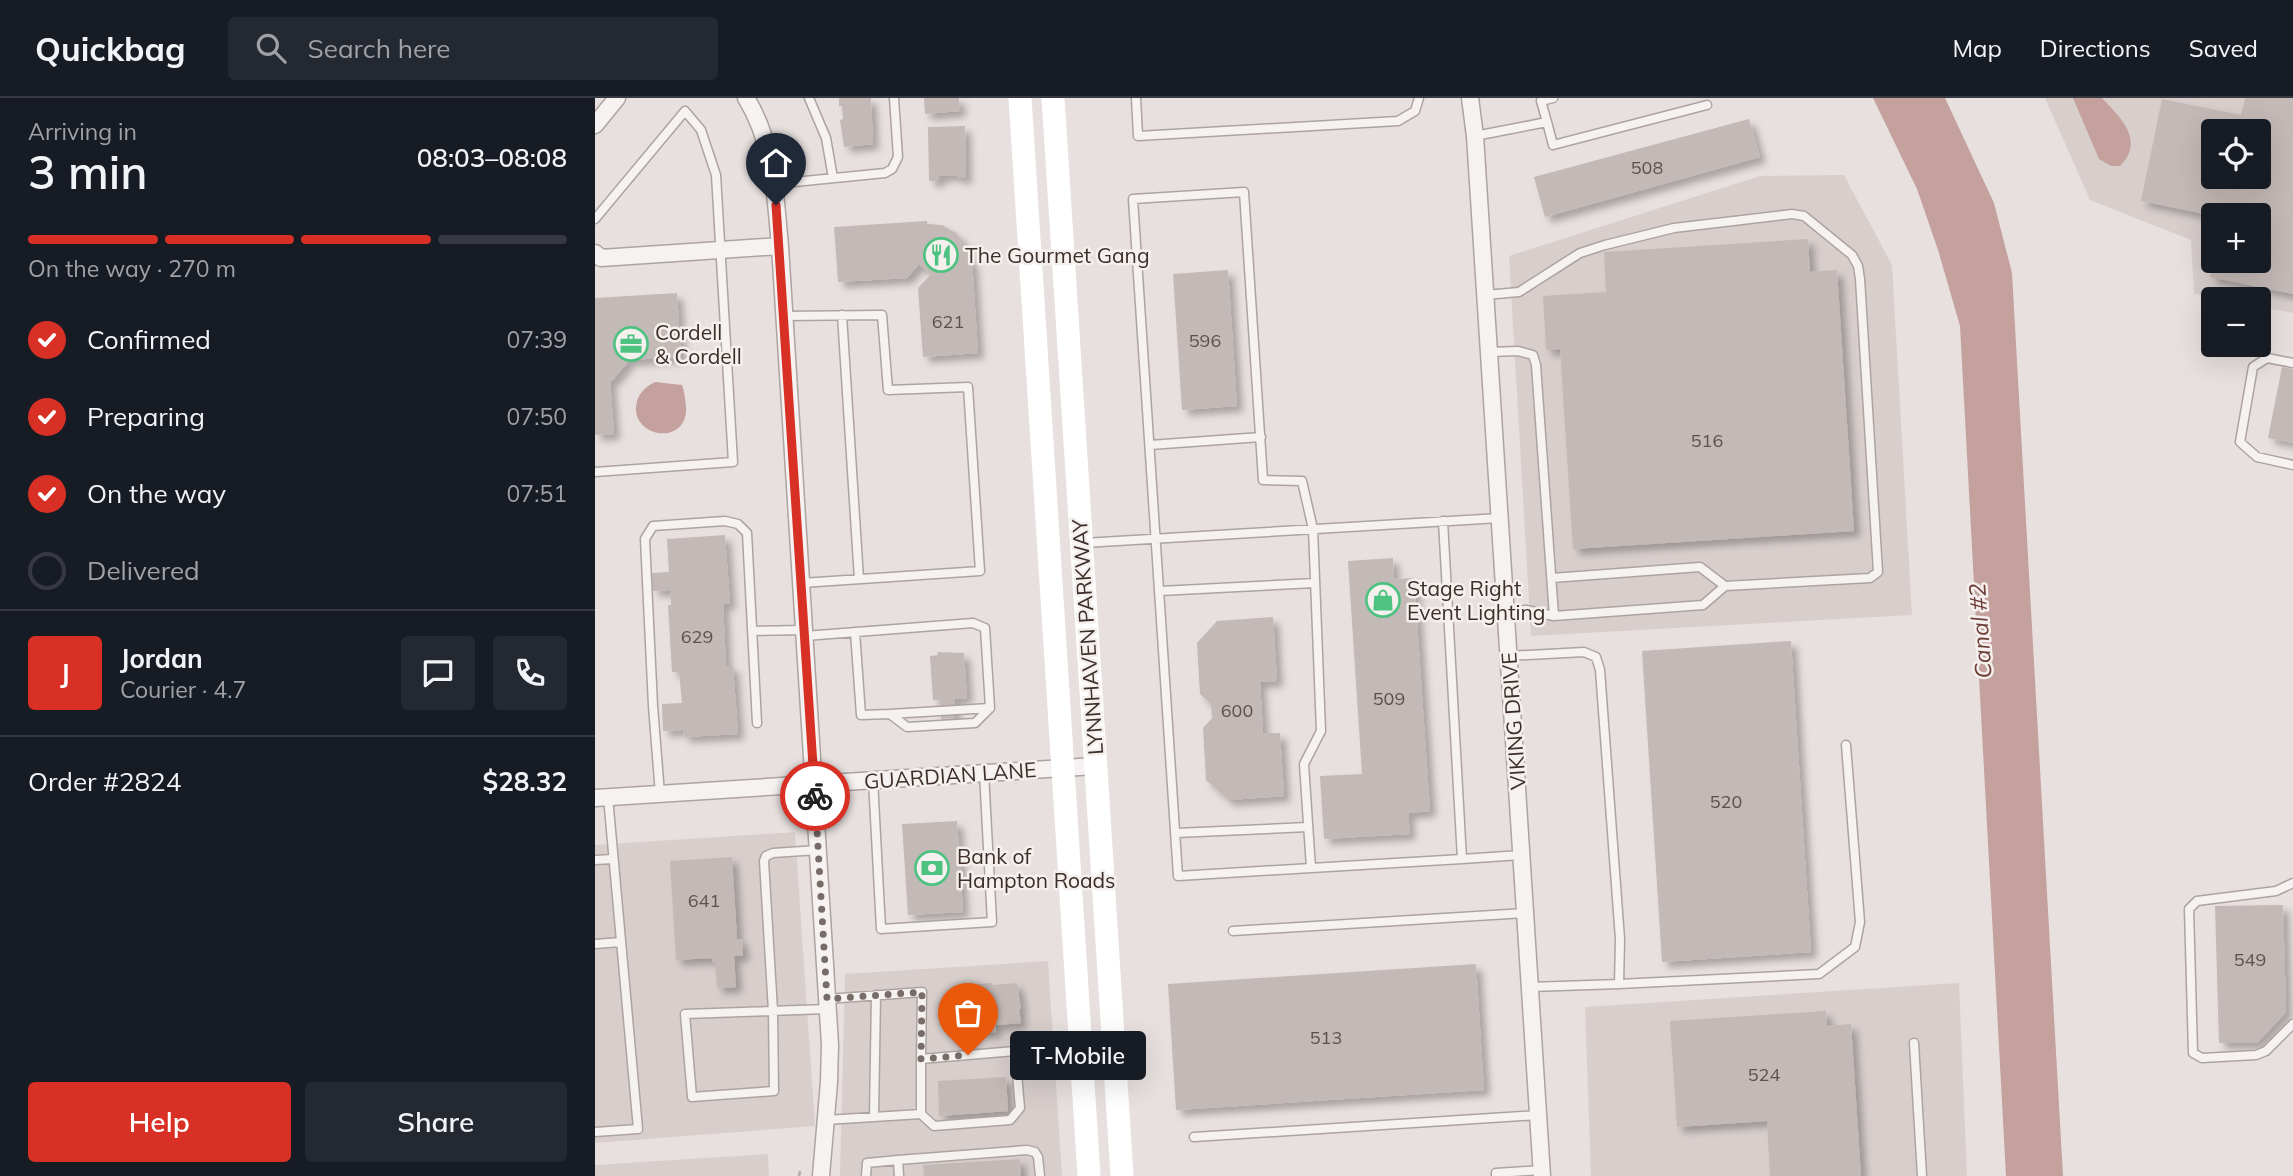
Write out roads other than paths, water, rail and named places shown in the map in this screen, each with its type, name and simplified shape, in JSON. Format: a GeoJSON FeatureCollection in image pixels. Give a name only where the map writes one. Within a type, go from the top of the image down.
{"type":"FeatureCollection","features":[{"type":"Feature","properties":{"kind":"main road","name":"LYNNHAVEN PARKWAY"},"geometry":{"type":"LineString","coordinates":[[1020,98],[1089,1176]]}},
{"type":"Feature","properties":{"kind":"main road","name":"LYNNHAVEN PARKWAY"},"geometry":{"type":"LineString","coordinates":[[1052,98],[1122,1176]]}},
{"type":"Feature","properties":{"kind":"street"},"geometry":{"type":"LineString","coordinates":[[595,125],[617,98]]}},
{"type":"Feature","properties":{"kind":"street"},"geometry":{"type":"LineString","coordinates":[[745,98],[764,133],[771,159],[780,246],[827,1004],[829,1082],[821,1176]]}},
{"type":"Feature","properties":{"kind":"street","name":"VIKING DRIVE"},"geometry":{"type":"LineString","coordinates":[[1470,98],[1475,136],[1542,1173]]}},
{"type":"Feature","properties":{"kind":"street"},"geometry":{"type":"LineString","coordinates":[[595,253],[601,258],[780,246]]}},
{"type":"Feature","properties":{"kind":"street","name":"GUARDIAN LANE"},"geometry":{"type":"LineString","coordinates":[[601,797],[1095,766]]}},
{"type":"Feature","properties":{"kind":"lane"},"geometry":{"type":"LineString","coordinates":[[809,98],[826,138],[833,178]]}},
{"type":"Feature","properties":{"kind":"lane"},"geometry":{"type":"LineString","coordinates":[[774,184],[885,173],[893,169],[898,157],[894,98]]}},
{"type":"Feature","properties":{"kind":"lane"},"geometry":{"type":"LineString","coordinates":[[1136,98],[1138,136],[1398,121],[1415,111],[1419,98]]}},
{"type":"Feature","properties":{"kind":"lane"},"geometry":{"type":"LineString","coordinates":[[1553,98],[1541,101],[1553,145],[1707,105]]}},
{"type":"Feature","properties":{"kind":"lane"},"geometry":{"type":"LineString","coordinates":[[595,219],[685,111],[701,130],[716,175],[733,462],[595,472]]}},
{"type":"Feature","properties":{"kind":"lane"},"geometry":{"type":"LineString","coordinates":[[1475,136],[1547,122]]}},
{"type":"Feature","properties":{"kind":"lane"},"geometry":{"type":"LineString","coordinates":[[1311,868],[1304,764],[1321,732],[1313,529],[1302,481],[1263,480],[1244,192],[1133,199],[1178,876],[1462,859],[1521,855]]}},
{"type":"Feature","properties":{"kind":"lane"},"geometry":{"type":"LineString","coordinates":[[1485,295],[1519,292],[1580,253],[1674,228],[1792,215],[1804,216],[1852,255],[1858,266],[1860,279],[1878,572],[1870,578],[1725,586],[1703,605],[1554,616],[1526,611],[1506,612]]}},
{"type":"Feature","properties":{"kind":"lane"},"geometry":{"type":"LineString","coordinates":[[842,315],[859,579]]}},
{"type":"Feature","properties":{"kind":"lane"},"geometry":{"type":"LineString","coordinates":[[784,316],[882,315],[888,390],[968,387],[977,519],[980,571],[801,583]]}},
{"type":"Feature","properties":{"kind":"lane"},"geometry":{"type":"LineString","coordinates":[[1489,352],[1518,351],[1532,355],[1536,365],[1554,616]]}},
{"type":"Feature","properties":{"kind":"lane"},"geometry":{"type":"LineString","coordinates":[[2293,362],[2267,358],[2253,368],[2240,442],[2257,457],[2293,465]]}},
{"type":"Feature","properties":{"kind":"lane"},"geometry":{"type":"LineString","coordinates":[[1150,445],[1261,437]]}},
{"type":"Feature","properties":{"kind":"lane"},"geometry":{"type":"LineString","coordinates":[[1081,543],[1500,518]]}},
{"type":"Feature","properties":{"kind":"lane"},"geometry":{"type":"LineString","coordinates":[[660,794],[645,539],[653,526],[725,521],[738,524],[747,533],[757,723]]}},
{"type":"Feature","properties":{"kind":"lane"},"geometry":{"type":"LineString","coordinates":[[1443,521],[1462,859]]}},
{"type":"Feature","properties":{"kind":"lane"},"geometry":{"type":"LineString","coordinates":[[1552,578],[1700,567],[1725,586]]}},
{"type":"Feature","properties":{"kind":"lane"},"geometry":{"type":"LineString","coordinates":[[1160,591],[1315,583]]}},
{"type":"Feature","properties":{"kind":"lane"},"geometry":{"type":"LineString","coordinates":[[752,631],[855,632],[973,623],[985,628],[991,708]]}},
{"type":"Feature","properties":{"kind":"lane"},"geometry":{"type":"LineString","coordinates":[[855,632],[861,715],[991,708]]}},
{"type":"Feature","properties":{"kind":"lane"},"geometry":{"type":"LineString","coordinates":[[1508,656],[1584,652],[1596,657],[1600,670],[1620,939],[1619,984]]}},
{"type":"Feature","properties":{"kind":"lane"},"geometry":{"type":"LineString","coordinates":[[890,714],[907,727],[975,723],[991,708]]}},
{"type":"Feature","properties":{"kind":"lane"},"geometry":{"type":"LineString","coordinates":[[1530,987],[1819,974],[1854,947],[1860,922],[1846,745]]}},
{"type":"Feature","properties":{"kind":"lane"},"geometry":{"type":"LineString","coordinates":[[873,780],[881,929],[992,922],[983,773]]}},
{"type":"Feature","properties":{"kind":"lane"},"geometry":{"type":"LineString","coordinates":[[595,1132],[638,1129],[613,859],[601,797]]}},
{"type":"Feature","properties":{"kind":"lane"},"geometry":{"type":"LineString","coordinates":[[1175,833],[1308,827]]}},
{"type":"Feature","properties":{"kind":"lane"},"geometry":{"type":"LineString","coordinates":[[818,850],[772,853],[764,862],[773,1011],[774,1091],[692,1097],[685,1014],[773,1011],[876,995],[922,992],[921,1059],[921,1114],[933,1126],[1010,1120],[1020,1108],[1015,1051],[921,1059]]}},
{"type":"Feature","properties":{"kind":"lane"},"geometry":{"type":"LineString","coordinates":[[595,860],[613,859]]}},
{"type":"Feature","properties":{"kind":"lane"},"geometry":{"type":"LineString","coordinates":[[2293,883],[2276,891],[2197,901],[2189,909],[2193,1053],[2202,1058],[2256,1055],[2266,1051],[2293,1024]]}},
{"type":"Feature","properties":{"kind":"lane"},"geometry":{"type":"LineString","coordinates":[[1233,931],[1525,913]]}},
{"type":"Feature","properties":{"kind":"lane"},"geometry":{"type":"LineString","coordinates":[[595,944],[621,942]]}},
{"type":"Feature","properties":{"kind":"lane"},"geometry":{"type":"LineString","coordinates":[[874,1117],[876,995]]}},
{"type":"Feature","properties":{"kind":"lane"},"geometry":{"type":"LineString","coordinates":[[1914,1043],[1922,1176]]}},
{"type":"Feature","properties":{"kind":"lane"},"geometry":{"type":"LineString","coordinates":[[826,1120],[921,1114]]}},
{"type":"Feature","properties":{"kind":"lane"},"geometry":{"type":"LineString","coordinates":[[1193,1137],[1538,1115]]}},
{"type":"Feature","properties":{"kind":"lane"},"geometry":{"type":"LineString","coordinates":[[866,1176],[867,1163],[1027,1150],[1035,1152],[1038,1157],[1040,1176]]}},
{"type":"Feature","properties":{"kind":"lane"},"geometry":{"type":"LineString","coordinates":[[898,1160],[899,1176]]}},
{"type":"Feature","properties":{"kind":"lane"},"geometry":{"type":"LineString","coordinates":[[1496,1176],[1496,1173],[1542,1173]]}},
{"type":"Feature","properties":{"kind":"water","name":"Canal #2"},"geometry":{"type":"Polygon","coordinates":[[[1873,98],[1945,98],[1994,203],[2012,273],[2063,1176],[2006,1176],[1960,326],[1917,189],[1873,98]]]}},
{"type":"Feature","properties":{"kind":"water"},"geometry":{"type":"Polygon","coordinates":[[[2073,98],[2102,98],[2122,121],[2127,129],[2131,147],[2120,166],[2111,166],[2099,159],[2073,98]]]}},
{"type":"Feature","properties":{"kind":"water"},"geometry":{"type":"Polygon","coordinates":[[[655,382],[682,385],[683,388],[686,407],[684,419],[679,428],[671,432],[651,431],[643,426],[638,418],[638,398],[655,382]]]}},
{"type":"Feature","properties":{"kind":"place","name":"The Gourmet Gang"},"geometry":{"type":"Point","coordinates":[941,255]}},
{"type":"Feature","properties":{"kind":"place","name":"Cordell & Cordell"},"geometry":{"type":"Point","coordinates":[631,344]}},
{"type":"Feature","properties":{"kind":"place","name":"Stage Right Event Lighting"},"geometry":{"type":"Point","coordinates":[1383,600]}},
{"type":"Feature","properties":{"kind":"place","name":"Bank of Hampton Roads"},"geometry":{"type":"Point","coordinates":[932,868]}},
{"type":"Feature","properties":{"kind":"place","name":"T-Mobile"},"geometry":{"type":"Point","coordinates":[968,1055]}}]}
